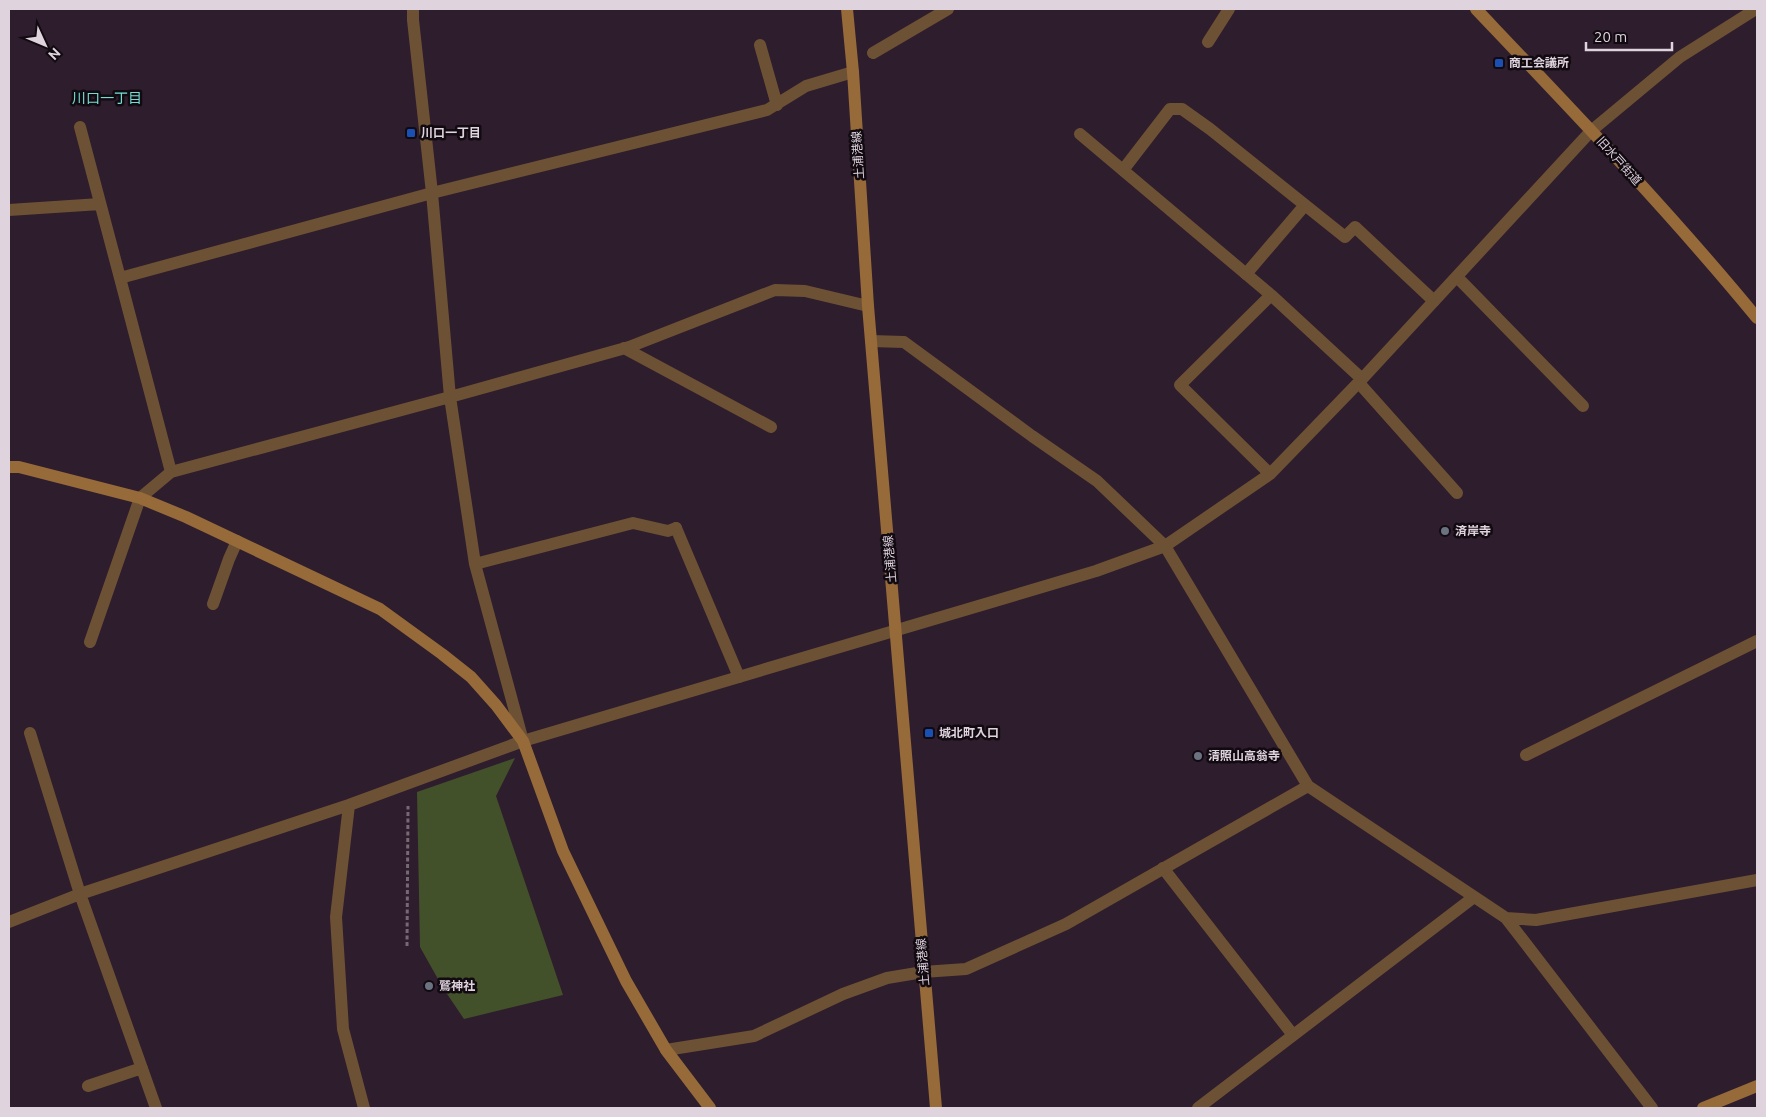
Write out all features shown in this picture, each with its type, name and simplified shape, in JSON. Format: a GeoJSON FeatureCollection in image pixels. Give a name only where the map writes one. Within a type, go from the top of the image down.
{"type":"FeatureCollection","features":[{"type":"Feature","properties":{"kind":"street"},"geometry":{"type":"LineString","coordinates":[[413,9],[450,397],[475,564],[523,741],[563,850],[626,981],[666,1050],[710,1108]]}},
{"type":"Feature","properties":{"kind":"street","name":"土浦港線"},"geometry":{"type":"LineString","coordinates":[[847,9],[853,72],[868,306],[936,1108]]}},
{"type":"Feature","properties":{"kind":"street"},"geometry":{"type":"LineString","coordinates":[[873,53],[948,9]]}},
{"type":"Feature","properties":{"kind":"street"},"geometry":{"type":"LineString","coordinates":[[1208,42],[1229,9]]}},
{"type":"Feature","properties":{"kind":"street","name":"旧水戸街道"},"geometry":{"type":"LineString","coordinates":[[1476,9],[1591,131],[1719,272],[1757,318]]}},
{"type":"Feature","properties":{"kind":"street"},"geometry":{"type":"LineString","coordinates":[[9,922],[80,894],[349,805],[523,741],[1096,571],[1165,546],[1270,474],[1361,381],[1591,131],[1680,57],[1756,9]]}},
{"type":"Feature","properties":{"kind":"street"},"geometry":{"type":"LineString","coordinates":[[760,45],[777,105]]}},
{"type":"Feature","properties":{"kind":"street"},"geometry":{"type":"LineString","coordinates":[[120,278],[432,194],[767,110],[806,86],[853,72]]}},
{"type":"Feature","properties":{"kind":"street"},"geometry":{"type":"LineString","coordinates":[[1123,170],[1170,108],[1182,109],[1210,129],[1345,237],[1355,228],[1434,301]]}},
{"type":"Feature","properties":{"kind":"street"},"geometry":{"type":"LineString","coordinates":[[80,127],[171,472]]}},
{"type":"Feature","properties":{"kind":"street"},"geometry":{"type":"LineString","coordinates":[[1080,134],[1270,294],[1361,381],[1457,493]]}},
{"type":"Feature","properties":{"kind":"street"},"geometry":{"type":"LineString","coordinates":[[9,210],[100,204]]}},
{"type":"Feature","properties":{"kind":"street"},"geometry":{"type":"LineString","coordinates":[[1246,274],[1305,205]]}},
{"type":"Feature","properties":{"kind":"street"},"geometry":{"type":"LineString","coordinates":[[1456,277],[1583,406]]}},
{"type":"Feature","properties":{"kind":"street"},"geometry":{"type":"LineString","coordinates":[[90,642],[140,498],[171,472],[624,348],[775,290],[805,291],[868,306]]}},
{"type":"Feature","properties":{"kind":"street"},"geometry":{"type":"LineString","coordinates":[[1270,294],[1180,385],[1270,474]]}},
{"type":"Feature","properties":{"kind":"street"},"geometry":{"type":"LineString","coordinates":[[871,341],[904,342],[1097,481],[1165,546],[1308,786],[1506,918],[1652,1108]]}},
{"type":"Feature","properties":{"kind":"street"},"geometry":{"type":"LineString","coordinates":[[624,348],[771,427]]}},
{"type":"Feature","properties":{"kind":"street"},"geometry":{"type":"LineString","coordinates":[[9,466],[140,498],[186,517],[380,609],[471,677],[496,705],[523,741]]}},
{"type":"Feature","properties":{"kind":"street"},"geometry":{"type":"LineString","coordinates":[[475,564],[633,523],[668,531],[676,528],[739,677]]}},
{"type":"Feature","properties":{"kind":"street"},"geometry":{"type":"LineString","coordinates":[[213,604],[237,541]]}},
{"type":"Feature","properties":{"kind":"street"},"geometry":{"type":"LineString","coordinates":[[1526,755],[1757,641]]}},
{"type":"Feature","properties":{"kind":"street"},"geometry":{"type":"LineString","coordinates":[[30,733],[80,894],[156,1108]]}},
{"type":"Feature","properties":{"kind":"street"},"geometry":{"type":"LineString","coordinates":[[666,1050],[754,1036],[843,994],[887,978],[924,972],[966,969],[1066,924],[1308,786]]}},
{"type":"Feature","properties":{"kind":"street"},"geometry":{"type":"LineString","coordinates":[[349,805],[336,917],[343,1029],[364,1108]]}},
{"type":"Feature","properties":{"kind":"street"},"geometry":{"type":"LineString","coordinates":[[1163,868],[1293,1035]]}},
{"type":"Feature","properties":{"kind":"street"},"geometry":{"type":"LineString","coordinates":[[1506,918],[1536,920],[1757,880]]}},
{"type":"Feature","properties":{"kind":"street"},"geometry":{"type":"LineString","coordinates":[[1198,1108],[1474,898]]}},
{"type":"Feature","properties":{"kind":"street"},"geometry":{"type":"LineString","coordinates":[[88,1086],[142,1068]]}},
{"type":"Feature","properties":{"kind":"street"},"geometry":{"type":"LineString","coordinates":[[1703,1108],[1757,1086]]}},
{"type":"Feature","properties":{"kind":"path"},"geometry":{"type":"LineString","coordinates":[[406,946],[408,783]]}},
{"type":"Feature","properties":{"kind":"green space"},"geometry":{"type":"Polygon","coordinates":[[[515,758],[496,796],[563,995],[464,1019],[443,988],[420,947],[417,792],[515,758]]]}},
{"type":"Feature","properties":{"kind":"place","name":"商工会議所"},"geometry":{"type":"Point","coordinates":[1499,63]}},
{"type":"Feature","properties":{"kind":"place","name":"川口一丁目"},"geometry":{"type":"Point","coordinates":[411,133]}},
{"type":"Feature","properties":{"kind":"place","name":"済岸寺"},"geometry":{"type":"Point","coordinates":[1445,531]}},
{"type":"Feature","properties":{"kind":"place","name":"城北町入口"},"geometry":{"type":"Point","coordinates":[929,733]}},
{"type":"Feature","properties":{"kind":"place","name":"清照山高翁寺"},"geometry":{"type":"Point","coordinates":[1198,756]}},
{"type":"Feature","properties":{"kind":"place","name":"鷲神社"},"geometry":{"type":"Point","coordinates":[429,986]}},
{"type":"Feature","properties":{"kind":"district","name":"川口一丁目"},"geometry":{"type":"Point","coordinates":[107,98]}}]}
